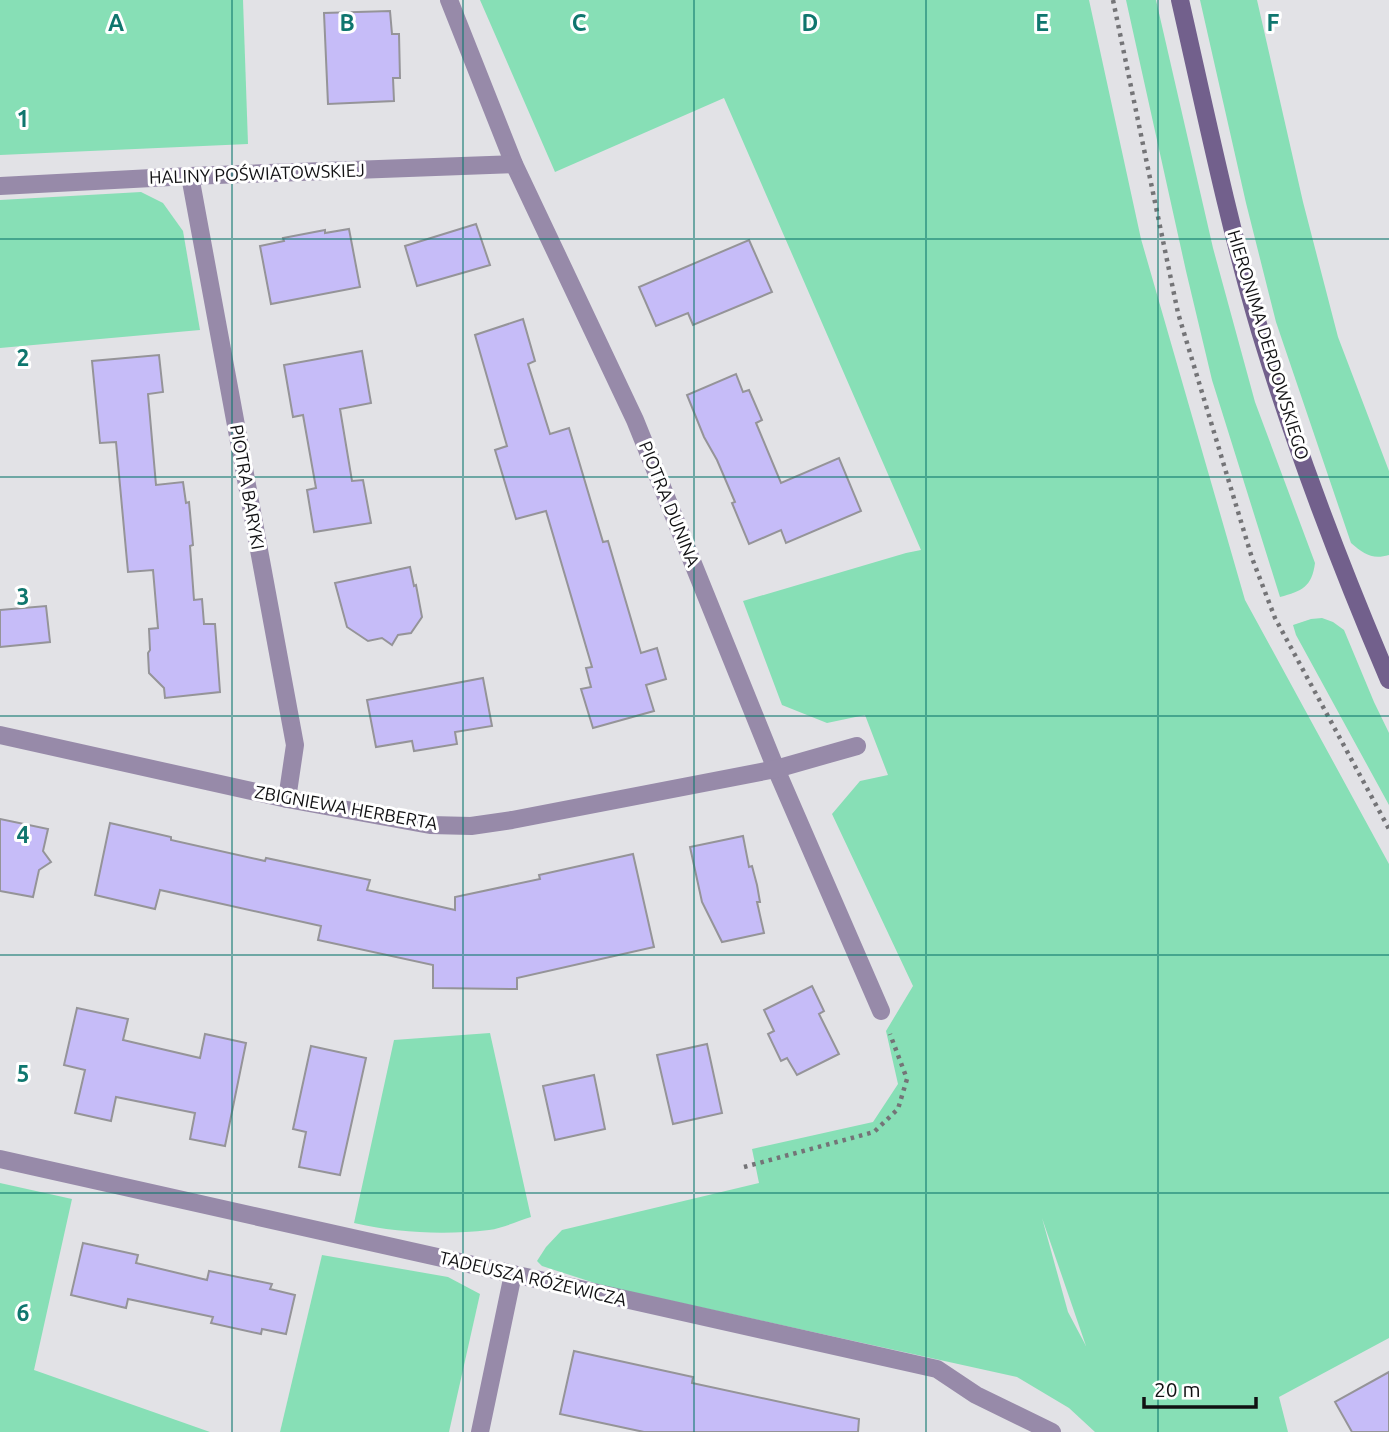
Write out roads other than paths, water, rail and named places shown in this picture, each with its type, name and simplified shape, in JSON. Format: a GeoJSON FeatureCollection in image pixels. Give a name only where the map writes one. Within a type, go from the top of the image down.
{"type":"FeatureCollection","features":[{"type":"Feature","properties":{"kind":"main road","name":"HIERONIMA DERDOWSKIEGO"},"geometry":{"type":"LineString","coordinates":[[1180,0],[1229,215],[1260,330],[1304,465],[1349,586],[1389,680]]}},
{"type":"Feature","properties":{"kind":"street","name":"PIOTRA DUNINA"},"geometry":{"type":"LineString","coordinates":[[449,0],[514,164],[635,420],[776,769],[881,1011]]}},
{"type":"Feature","properties":{"kind":"street","name":"HALINY POŚWIATOWSKIEJ"},"geometry":{"type":"LineString","coordinates":[[0,186],[514,164]]}},
{"type":"Feature","properties":{"kind":"street","name":"PIOTRA BARYKI"},"geometry":{"type":"LineString","coordinates":[[190,176],[295,745],[287,799]]}},
{"type":"Feature","properties":{"kind":"street","name":"ZBIGNIEWA HERBERTA"},"geometry":{"type":"LineString","coordinates":[[0,735],[287,799],[430,825],[471,826],[776,769],[858,746]]}},
{"type":"Feature","properties":{"kind":"street","name":"TADEUSZA RÓŻEWICZA"},"geometry":{"type":"LineString","coordinates":[[0,1159],[937,1369],[976,1395],[1052,1432]]}},
{"type":"Feature","properties":{"kind":"street"},"geometry":{"type":"LineString","coordinates":[[480,1432],[513,1275]]}}]}
